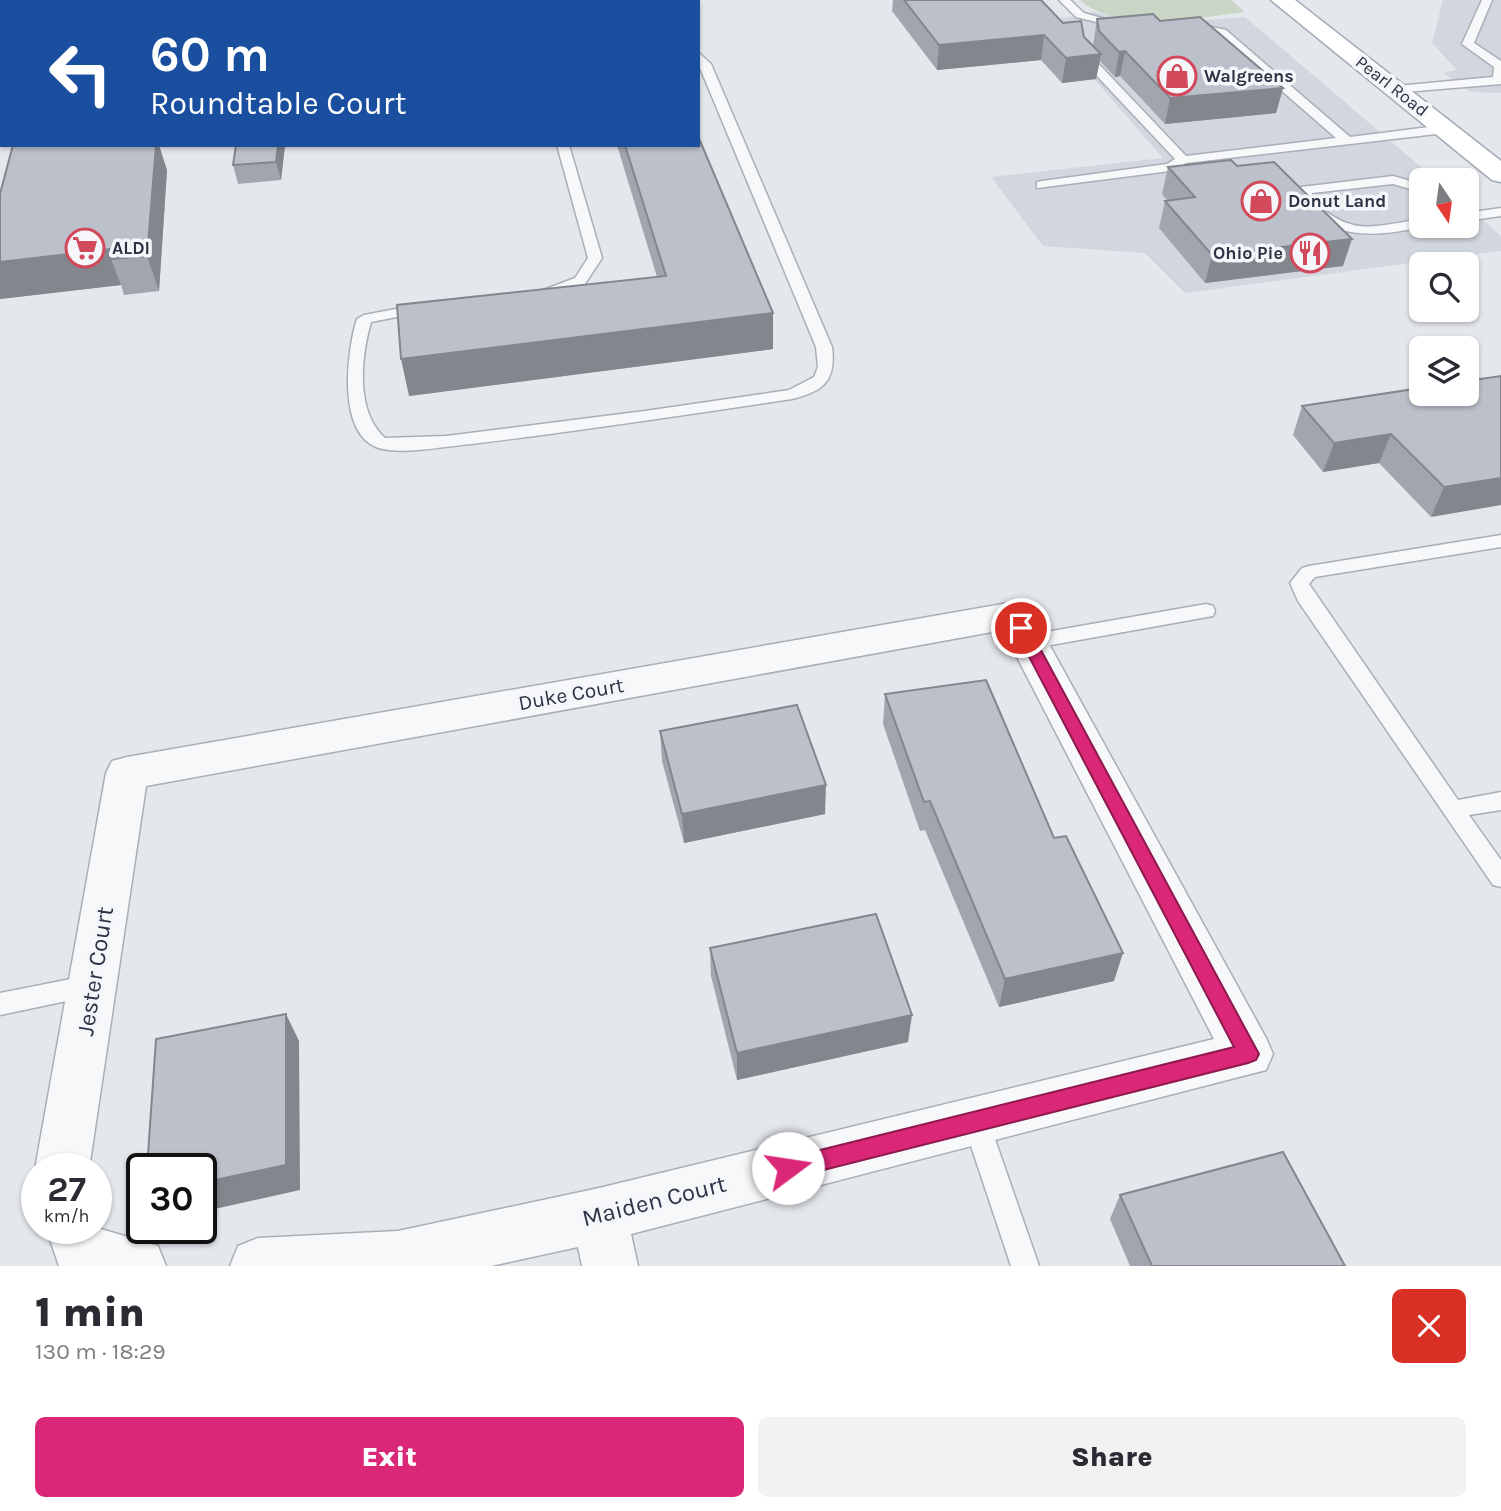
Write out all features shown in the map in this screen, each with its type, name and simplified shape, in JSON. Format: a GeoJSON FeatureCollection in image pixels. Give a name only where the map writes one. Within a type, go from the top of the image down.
{"type":"FeatureCollection","features":[{"type":"Feature","properties":{"kind":"main road","name":"Pearl Road"},"geometry":{"type":"LineString","coordinates":[[1282,0],[1501,174]]}},
{"type":"Feature","properties":{"kind":"street","name":"Duke Court"},"geometry":{"type":"LineString","coordinates":[[127,773],[1021,628]]}},
{"type":"Feature","properties":{"kind":"street","name":"Maiden Court"},"geometry":{"type":"LineString","coordinates":[[258,1266],[398,1259],[605,1240],[976,1122],[1248,1054],[1021,628]]}},
{"type":"Feature","properties":{"kind":"street","name":"Jester Court"},"geometry":{"type":"LineString","coordinates":[[65,1153],[127,773]]}},
{"type":"Feature","properties":{"kind":"street"},"geometry":{"type":"LineString","coordinates":[[86,1244],[138,1266]]}},
{"type":"Feature","properties":{"kind":"lane"},"geometry":{"type":"LineString","coordinates":[[1064,0],[1080,15],[1115,24],[1138,26]]}},
{"type":"Feature","properties":{"kind":"lane"},"geometry":{"type":"LineString","coordinates":[[1396,90],[1499,80],[1500,66],[1468,44],[1487,0]]}},
{"type":"Feature","properties":{"kind":"lane"},"geometry":{"type":"LineString","coordinates":[[1080,15],[1082,29]]}},
{"type":"Feature","properties":{"kind":"lane"},"geometry":{"type":"LineString","coordinates":[[1174,27],[1200,26],[1222,32],[1346,140]]}},
{"type":"Feature","properties":{"kind":"lane"},"geometry":{"type":"LineString","coordinates":[[1084,42],[1086,58],[1183,160]]}},
{"type":"Feature","properties":{"kind":"lane"},"geometry":{"type":"LineString","coordinates":[[432,307],[364,318],[356,339],[358,412],[368,434],[383,445],[453,441],[792,394],[817,385],[827,369],[824,347],[700,58]]}},
{"type":"Feature","properties":{"kind":"lane"},"geometry":{"type":"LineString","coordinates":[[1042,185],[1170,167],[1183,160],[1445,129]]}},
{"type":"Feature","properties":{"kind":"lane"},"geometry":{"type":"LineString","coordinates":[[522,298],[547,295],[580,281],[595,258],[564,147]]}},
{"type":"Feature","properties":{"kind":"lane"},"geometry":{"type":"LineString","coordinates":[[1409,185],[1393,180],[1306,190],[1304,200],[1325,221],[1345,230],[1364,231],[1409,225]]}},
{"type":"Feature","properties":{"kind":"lane"},"geometry":{"type":"LineString","coordinates":[[1479,215],[1501,212]]}},
{"type":"Feature","properties":{"kind":"lane"},"geometry":{"type":"LineString","coordinates":[[1501,541],[1309,572],[1299,583],[1305,596],[1501,878]]}},
{"type":"Feature","properties":{"kind":"lane"},"geometry":{"type":"LineString","coordinates":[[1021,628],[1206,611]]}},
{"type":"Feature","properties":{"kind":"lane"},"geometry":{"type":"LineString","coordinates":[[1453,809],[1501,801]]}},
{"type":"Feature","properties":{"kind":"lane"},"geometry":{"type":"LineString","coordinates":[[0,1004],[92,986]]}},
{"type":"Feature","properties":{"kind":"lane"},"geometry":{"type":"LineString","coordinates":[[976,1122],[1026,1266]]}},
{"type":"Feature","properties":{"kind":"shaded area"},"geometry":{"type":"Polygon","coordinates":[[[1443,0],[1501,0],[1501,93],[1471,92],[1443,73],[1457,70],[1432,43],[1443,0]]]}},
{"type":"Feature","properties":{"kind":"shaded area"},"geometry":{"type":"Polygon","coordinates":[[[1094,12],[1145,25],[1245,17],[1422,168],[1409,168],[1409,238],[1479,238],[1479,217],[1501,236],[1501,251],[1479,254],[1409,252],[1409,263],[1185,293],[1145,253],[1043,246],[991,177],[1163,158],[1069,50],[1054,20],[1094,12]]]}},
{"type":"Feature","properties":{"kind":"green space"},"geometry":{"type":"Polygon","coordinates":[[[1080,0],[1231,0],[1245,12],[1160,21],[1137,20],[1115,17],[1080,0]]]}},
{"type":"Feature","properties":{"kind":"building"},"geometry":{"type":"Polygon","coordinates":[[[904,0],[1041,0],[1063,23],[1081,21],[1084,37],[1101,54],[1066,58],[1044,35],[939,45],[904,0]]]}},
{"type":"Feature","properties":{"kind":"building"},"geometry":{"type":"Polygon","coordinates":[[[1153,14],[1160,21],[1200,17],[1283,88],[1170,98],[1125,51],[1119,52],[1099,31],[1097,19],[1153,14]]]}},
{"type":"Feature","properties":{"kind":"building"},"geometry":{"type":"Polygon","coordinates":[[[700,141],[773,313],[401,359],[397,305],[666,276],[626,147],[700,147],[700,141]]]}},
{"type":"Feature","properties":{"kind":"building","name":"ALDI"},"geometry":{"type":"Polygon","coordinates":[[[12,147],[156,147],[147,256],[111,259],[112,249],[0,262],[0,194],[12,147]]]}},
{"type":"Feature","properties":{"kind":"building"},"geometry":{"type":"Polygon","coordinates":[[[236,147],[278,147],[276,162],[233,165],[236,147]]]}},
{"type":"Feature","properties":{"kind":"building"},"geometry":{"type":"Polygon","coordinates":[[[1231,160],[1237,166],[1274,162],[1352,239],[1212,255],[1165,201],[1195,197],[1168,167],[1231,160]]]}},
{"type":"Feature","properties":{"kind":"building"},"geometry":{"type":"Polygon","coordinates":[[[1501,376],[1501,478],[1444,487],[1391,434],[1334,443],[1302,406],[1409,390],[1409,406],[1479,406],[1479,379],[1501,376]]]}},
{"type":"Feature","properties":{"kind":"building"},"geometry":{"type":"Polygon","coordinates":[[[986,680],[1054,838],[1066,836],[1123,953],[1005,979],[930,801],[924,802],[885,694],[986,680]]]}},
{"type":"Feature","properties":{"kind":"building"},"geometry":{"type":"Polygon","coordinates":[[[797,705],[826,785],[682,814],[660,731],[797,705]]]}},
{"type":"Feature","properties":{"kind":"building"},"geometry":{"type":"Polygon","coordinates":[[[876,914],[912,1015],[737,1053],[710,948],[876,914]]]}},
{"type":"Feature","properties":{"kind":"building"},"geometry":{"type":"Polygon","coordinates":[[[286,1014],[286,1165],[217,1180],[217,1153],[148,1153],[156,1039],[286,1014]]]}},
{"type":"Feature","properties":{"kind":"building"},"geometry":{"type":"Polygon","coordinates":[[[1283,1152],[1345,1266],[1152,1266],[1120,1195],[1283,1152]]]}},
{"type":"Feature","properties":{"kind":"place","name":"Walgreens"},"geometry":{"type":"Point","coordinates":[1177,76]}},
{"type":"Feature","properties":{"kind":"place","name":"Donut Land"},"geometry":{"type":"Point","coordinates":[1261,201]}},
{"type":"Feature","properties":{"kind":"place","name":"ALDI"},"geometry":{"type":"Point","coordinates":[85,248]}},
{"type":"Feature","properties":{"kind":"place","name":"Ohio Pie"},"geometry":{"type":"Point","coordinates":[1310,253]}},
{"type":"Feature","properties":{"kind":"route"},"geometry":{"type":"LineString","coordinates":[[788,1168],[1248,1054],[1021,628]]}}]}
